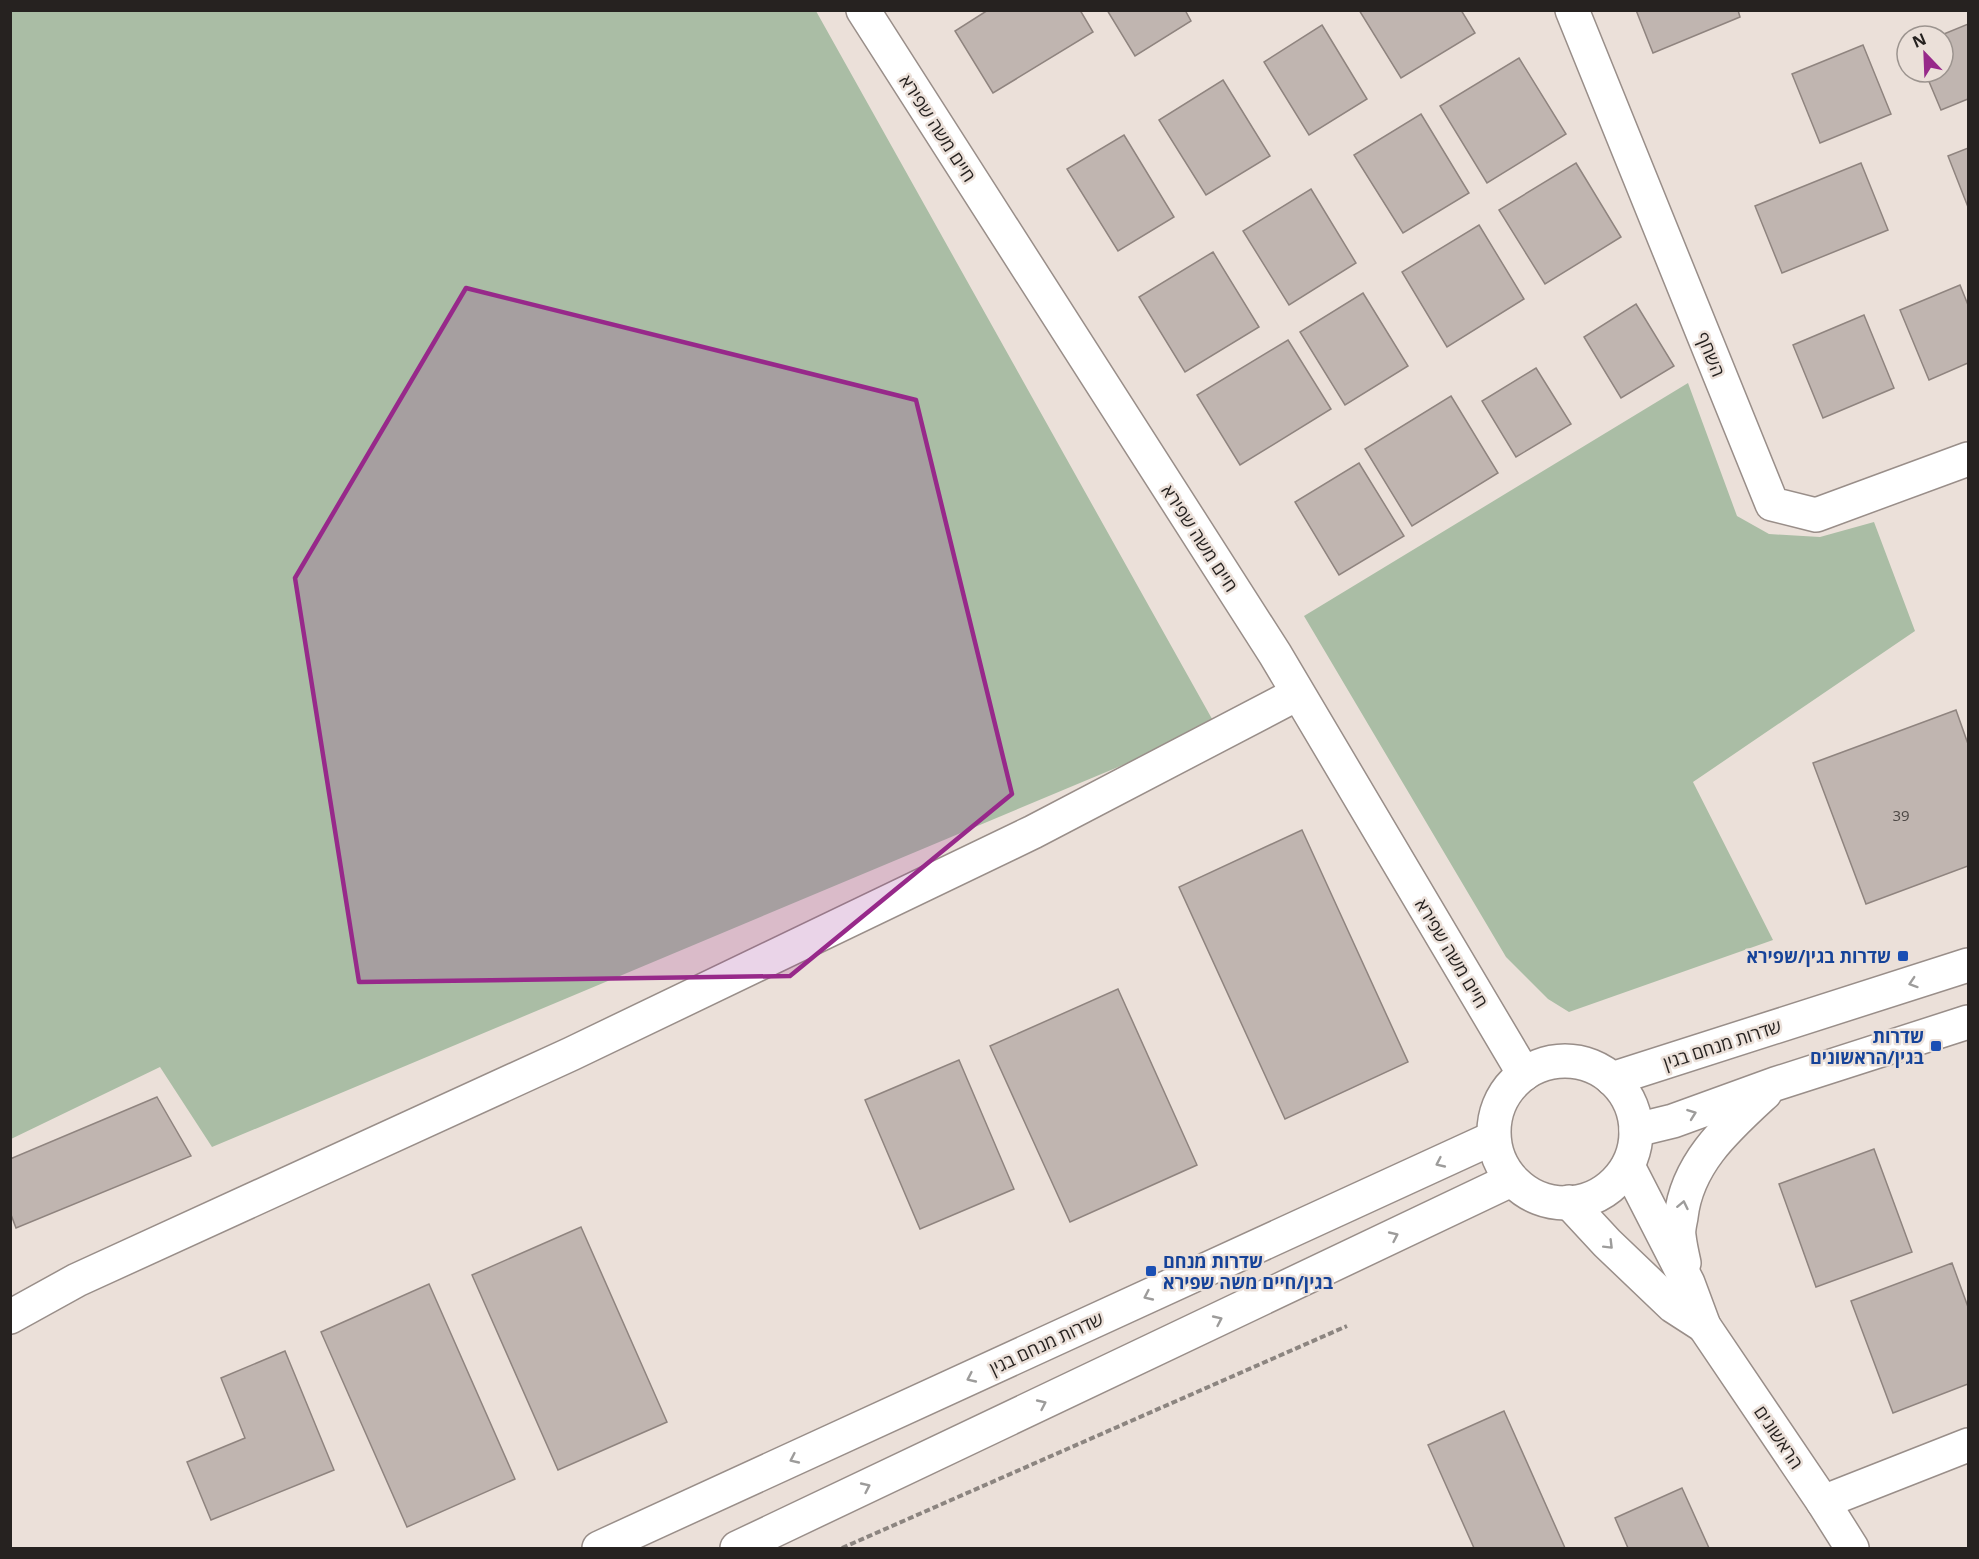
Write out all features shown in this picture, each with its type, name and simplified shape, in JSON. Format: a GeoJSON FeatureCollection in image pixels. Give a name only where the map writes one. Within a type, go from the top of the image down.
{"type":"FeatureCollection","features":[{"type":"Feature","properties":{"kind":"street","name":"חיים משה שפירא"},"geometry":{"type":"LineString","coordinates":[[862,10],[1268,644],[1524,1074]]}},
{"type":"Feature","properties":{"kind":"street","name":"השחף"},"geometry":{"type":"LineString","coordinates":[[1572,10],[1772,504],[1816,515],[1968,459]]}},
{"type":"Feature","properties":{"kind":"street"},"geometry":{"type":"LineString","coordinates":[[10,1317],[77,1280],[571,1053],[1022,837],[1297,694]]}},
{"type":"Feature","properties":{"kind":"street","name":"שדרות מנחם בגין"},"geometry":{"type":"LineString","coordinates":[[1612,1079],[1968,965]]}},
{"type":"Feature","properties":{"kind":"street"},"geometry":{"type":"LineString","coordinates":[[1636,1130],[1673,1121],[1775,1084],[1968,1022]]}},
{"type":"Feature","properties":{"kind":"street"},"geometry":{"type":"LineString","coordinates":[[1569,1061],[1592,1066],[1612,1079],[1625,1094],[1633,1111],[1636,1130],[1634,1149],[1628,1166],[1618,1180],[1605,1192],[1583,1201],[1546,1201],[1527,1194],[1511,1180],[1498,1161],[1493,1138],[1495,1113],[1506,1091],[1524,1074],[1546,1064],[1569,1061]]}},
{"type":"Feature","properties":{"kind":"street"},"geometry":{"type":"LineString","coordinates":[[1688,1283],[1679,1234],[1682,1203],[1691,1179],[1725,1130],[1775,1084]]}},
{"type":"Feature","properties":{"kind":"street","name":"שדרות מנחם בגין"},"geometry":{"type":"LineString","coordinates":[[599,1548],[1493,1138]]}},
{"type":"Feature","properties":{"kind":"street","name":"הראשונים"},"geometry":{"type":"LineString","coordinates":[[1628,1166],[1688,1283],[1704,1326],[1852,1548]]}},
{"type":"Feature","properties":{"kind":"street"},"geometry":{"type":"LineString","coordinates":[[737,1548],[1511,1180]]}},
{"type":"Feature","properties":{"kind":"street","name":"הראשונים"},"geometry":{"type":"LineString","coordinates":[[1569,1202],[1607,1243],[1672,1306],[1704,1326]]}},
{"type":"Feature","properties":{"kind":"street"},"geometry":{"type":"LineString","coordinates":[[1823,1502],[1968,1445]]}},
{"type":"Feature","properties":{"kind":"path"},"geometry":{"type":"LineString","coordinates":[[842,1548],[1347,1326]]}},
{"type":"Feature","properties":{"kind":"highlighted area"},"geometry":{"type":"Polygon","coordinates":[[[466,288],[916,400],[1012,794],[790,976],[359,982],[295,578],[466,288]]]}},
{"type":"Feature","properties":{"kind":"green space"},"geometry":{"type":"Polygon","coordinates":[[[11,11],[816,11],[1216,726],[212,1147],[160,1067],[11,1139],[11,11]]]}},
{"type":"Feature","properties":{"kind":"green space"},"geometry":{"type":"Polygon","coordinates":[[[1688,383],[1737,516],[1769,534],[1820,537],[1874,522],[1915,631],[1693,782],[1773,940],[1569,1012],[1548,999],[1506,957],[1304,616],[1688,383]]]}},
{"type":"Feature","properties":{"kind":"building"},"geometry":{"type":"Polygon","coordinates":[[[988,10],[1080,10],[1093,32],[993,93],[955,31],[988,10]]]}},
{"type":"Feature","properties":{"kind":"building"},"geometry":{"type":"Polygon","coordinates":[[[1107,10],[1185,10],[1191,21],[1135,56],[1107,10]]]}},
{"type":"Feature","properties":{"kind":"building"},"geometry":{"type":"Polygon","coordinates":[[[1359,10],[1461,10],[1475,33],[1401,78],[1359,10]]]}},
{"type":"Feature","properties":{"kind":"building"},"geometry":{"type":"Polygon","coordinates":[[[1636,10],[1738,10],[1740,17],[1653,53],[1636,10]]]}},
{"type":"Feature","properties":{"kind":"building"},"geometry":{"type":"Polygon","coordinates":[[[1968,24],[1968,99],[1941,110],[1930,84],[1955,84],[1955,29],[1968,24]]]}},
{"type":"Feature","properties":{"kind":"building"},"geometry":{"type":"Polygon","coordinates":[[[1322,25],[1367,99],[1309,135],[1264,62],[1322,25]]]}},
{"type":"Feature","properties":{"kind":"building"},"geometry":{"type":"Polygon","coordinates":[[[1863,45],[1891,114],[1820,143],[1792,74],[1863,45]]]}},
{"type":"Feature","properties":{"kind":"building"},"geometry":{"type":"Polygon","coordinates":[[[1519,58],[1566,134],[1487,183],[1440,106],[1519,58]]]}},
{"type":"Feature","properties":{"kind":"building"},"geometry":{"type":"Polygon","coordinates":[[[1223,80],[1270,156],[1206,195],[1159,120],[1223,80]]]}},
{"type":"Feature","properties":{"kind":"building"},"geometry":{"type":"Polygon","coordinates":[[[1421,114],[1469,193],[1403,233],[1354,155],[1421,114]]]}},
{"type":"Feature","properties":{"kind":"building"},"geometry":{"type":"Polygon","coordinates":[[[1124,135],[1174,217],[1118,251],[1067,169],[1124,135]]]}},
{"type":"Feature","properties":{"kind":"building"},"geometry":{"type":"Polygon","coordinates":[[[1968,148],[1968,207],[1948,156],[1968,148]]]}},
{"type":"Feature","properties":{"kind":"building"},"geometry":{"type":"Polygon","coordinates":[[[1576,163],[1621,237],[1545,284],[1499,210],[1576,163]]]}},
{"type":"Feature","properties":{"kind":"building"},"geometry":{"type":"Polygon","coordinates":[[[1861,163],[1888,230],[1782,273],[1755,206],[1861,163]]]}},
{"type":"Feature","properties":{"kind":"building"},"geometry":{"type":"Polygon","coordinates":[[[1311,189],[1356,263],[1289,305],[1243,231],[1311,189]]]}},
{"type":"Feature","properties":{"kind":"building"},"geometry":{"type":"Polygon","coordinates":[[[1479,225],[1524,299],[1447,347],[1402,272],[1479,225]]]}},
{"type":"Feature","properties":{"kind":"building"},"geometry":{"type":"Polygon","coordinates":[[[1213,252],[1259,327],[1185,372],[1139,297],[1213,252]]]}},
{"type":"Feature","properties":{"kind":"building"},"geometry":{"type":"Polygon","coordinates":[[[1960,285],[1968,305],[1968,363],[1929,380],[1900,310],[1960,285]]]}},
{"type":"Feature","properties":{"kind":"building"},"geometry":{"type":"Polygon","coordinates":[[[1363,293],[1408,366],[1345,405],[1300,332],[1363,293]]]}},
{"type":"Feature","properties":{"kind":"building"},"geometry":{"type":"Polygon","coordinates":[[[1636,304],[1674,366],[1621,398],[1584,337],[1636,304]]]}},
{"type":"Feature","properties":{"kind":"building"},"geometry":{"type":"Polygon","coordinates":[[[1864,315],[1894,388],[1823,418],[1793,345],[1864,315]]]}},
{"type":"Feature","properties":{"kind":"building"},"geometry":{"type":"Polygon","coordinates":[[[1288,340],[1331,409],[1240,465],[1197,395],[1288,340]]]}},
{"type":"Feature","properties":{"kind":"building"},"geometry":{"type":"Polygon","coordinates":[[[1536,368],[1571,424],[1516,457],[1482,401],[1536,368]]]}},
{"type":"Feature","properties":{"kind":"building"},"geometry":{"type":"Polygon","coordinates":[[[1451,396],[1498,473],[1412,526],[1365,449],[1451,396]]]}},
{"type":"Feature","properties":{"kind":"building"},"geometry":{"type":"Polygon","coordinates":[[[1359,463],[1404,536],[1339,575],[1295,502],[1359,463]]]}},
{"type":"Feature","properties":{"kind":"building"},"geometry":{"type":"Polygon","coordinates":[[[1956,710],[1968,744],[1968,866],[1866,904],[1813,763],[1956,710]]]}},
{"type":"Feature","properties":{"kind":"building"},"geometry":{"type":"Polygon","coordinates":[[[1302,830],[1408,1062],[1285,1119],[1179,887],[1302,830]]]}},
{"type":"Feature","properties":{"kind":"building"},"geometry":{"type":"Polygon","coordinates":[[[1118,989],[1197,1165],[1070,1222],[990,1046],[1118,989]]]}},
{"type":"Feature","properties":{"kind":"building"},"geometry":{"type":"Polygon","coordinates":[[[959,1060],[1014,1189],[920,1229],[865,1100],[959,1060]]]}},
{"type":"Feature","properties":{"kind":"building"},"geometry":{"type":"Polygon","coordinates":[[[157,1097],[191,1156],[16,1228],[10,1212],[10,1159],[157,1097]]]}},
{"type":"Feature","properties":{"kind":"building"},"geometry":{"type":"Polygon","coordinates":[[[1874,1149],[1912,1252],[1816,1287],[1779,1184],[1874,1149]]]}},
{"type":"Feature","properties":{"kind":"building"},"geometry":{"type":"Polygon","coordinates":[[[581,1227],[667,1422],[558,1470],[472,1275],[581,1227]]]}},
{"type":"Feature","properties":{"kind":"building"},"geometry":{"type":"Polygon","coordinates":[[[1952,1263],[1968,1307],[1968,1384],[1893,1413],[1851,1301],[1952,1263]]]}},
{"type":"Feature","properties":{"kind":"building"},"geometry":{"type":"Polygon","coordinates":[[[429,1284],[515,1479],[407,1527],[321,1332],[429,1284]]]}},
{"type":"Feature","properties":{"kind":"building"},"geometry":{"type":"Polygon","coordinates":[[[285,1351],[334,1470],[211,1520],[187,1462],[245,1438],[221,1378],[285,1351]]]}},
{"type":"Feature","properties":{"kind":"building"},"geometry":{"type":"Polygon","coordinates":[[[1504,1411],[1565,1548],[1474,1548],[1428,1445],[1504,1411]]]}},
{"type":"Feature","properties":{"kind":"building"},"geometry":{"type":"Polygon","coordinates":[[[1682,1488],[1709,1548],[1628,1548],[1615,1518],[1682,1488]]]}},
{"type":"Feature","properties":{"kind":"place","name":"שדרות בגין/שפירא"},"geometry":{"type":"Point","coordinates":[1903,956]}},
{"type":"Feature","properties":{"kind":"place","name":"שדרות בגין/הראשונים"},"geometry":{"type":"Point","coordinates":[1936,1046]}},
{"type":"Feature","properties":{"kind":"place","name":"שדרות מנחם בגין/חיים משה שפירא"},"geometry":{"type":"Point","coordinates":[1151,1271]}}]}
